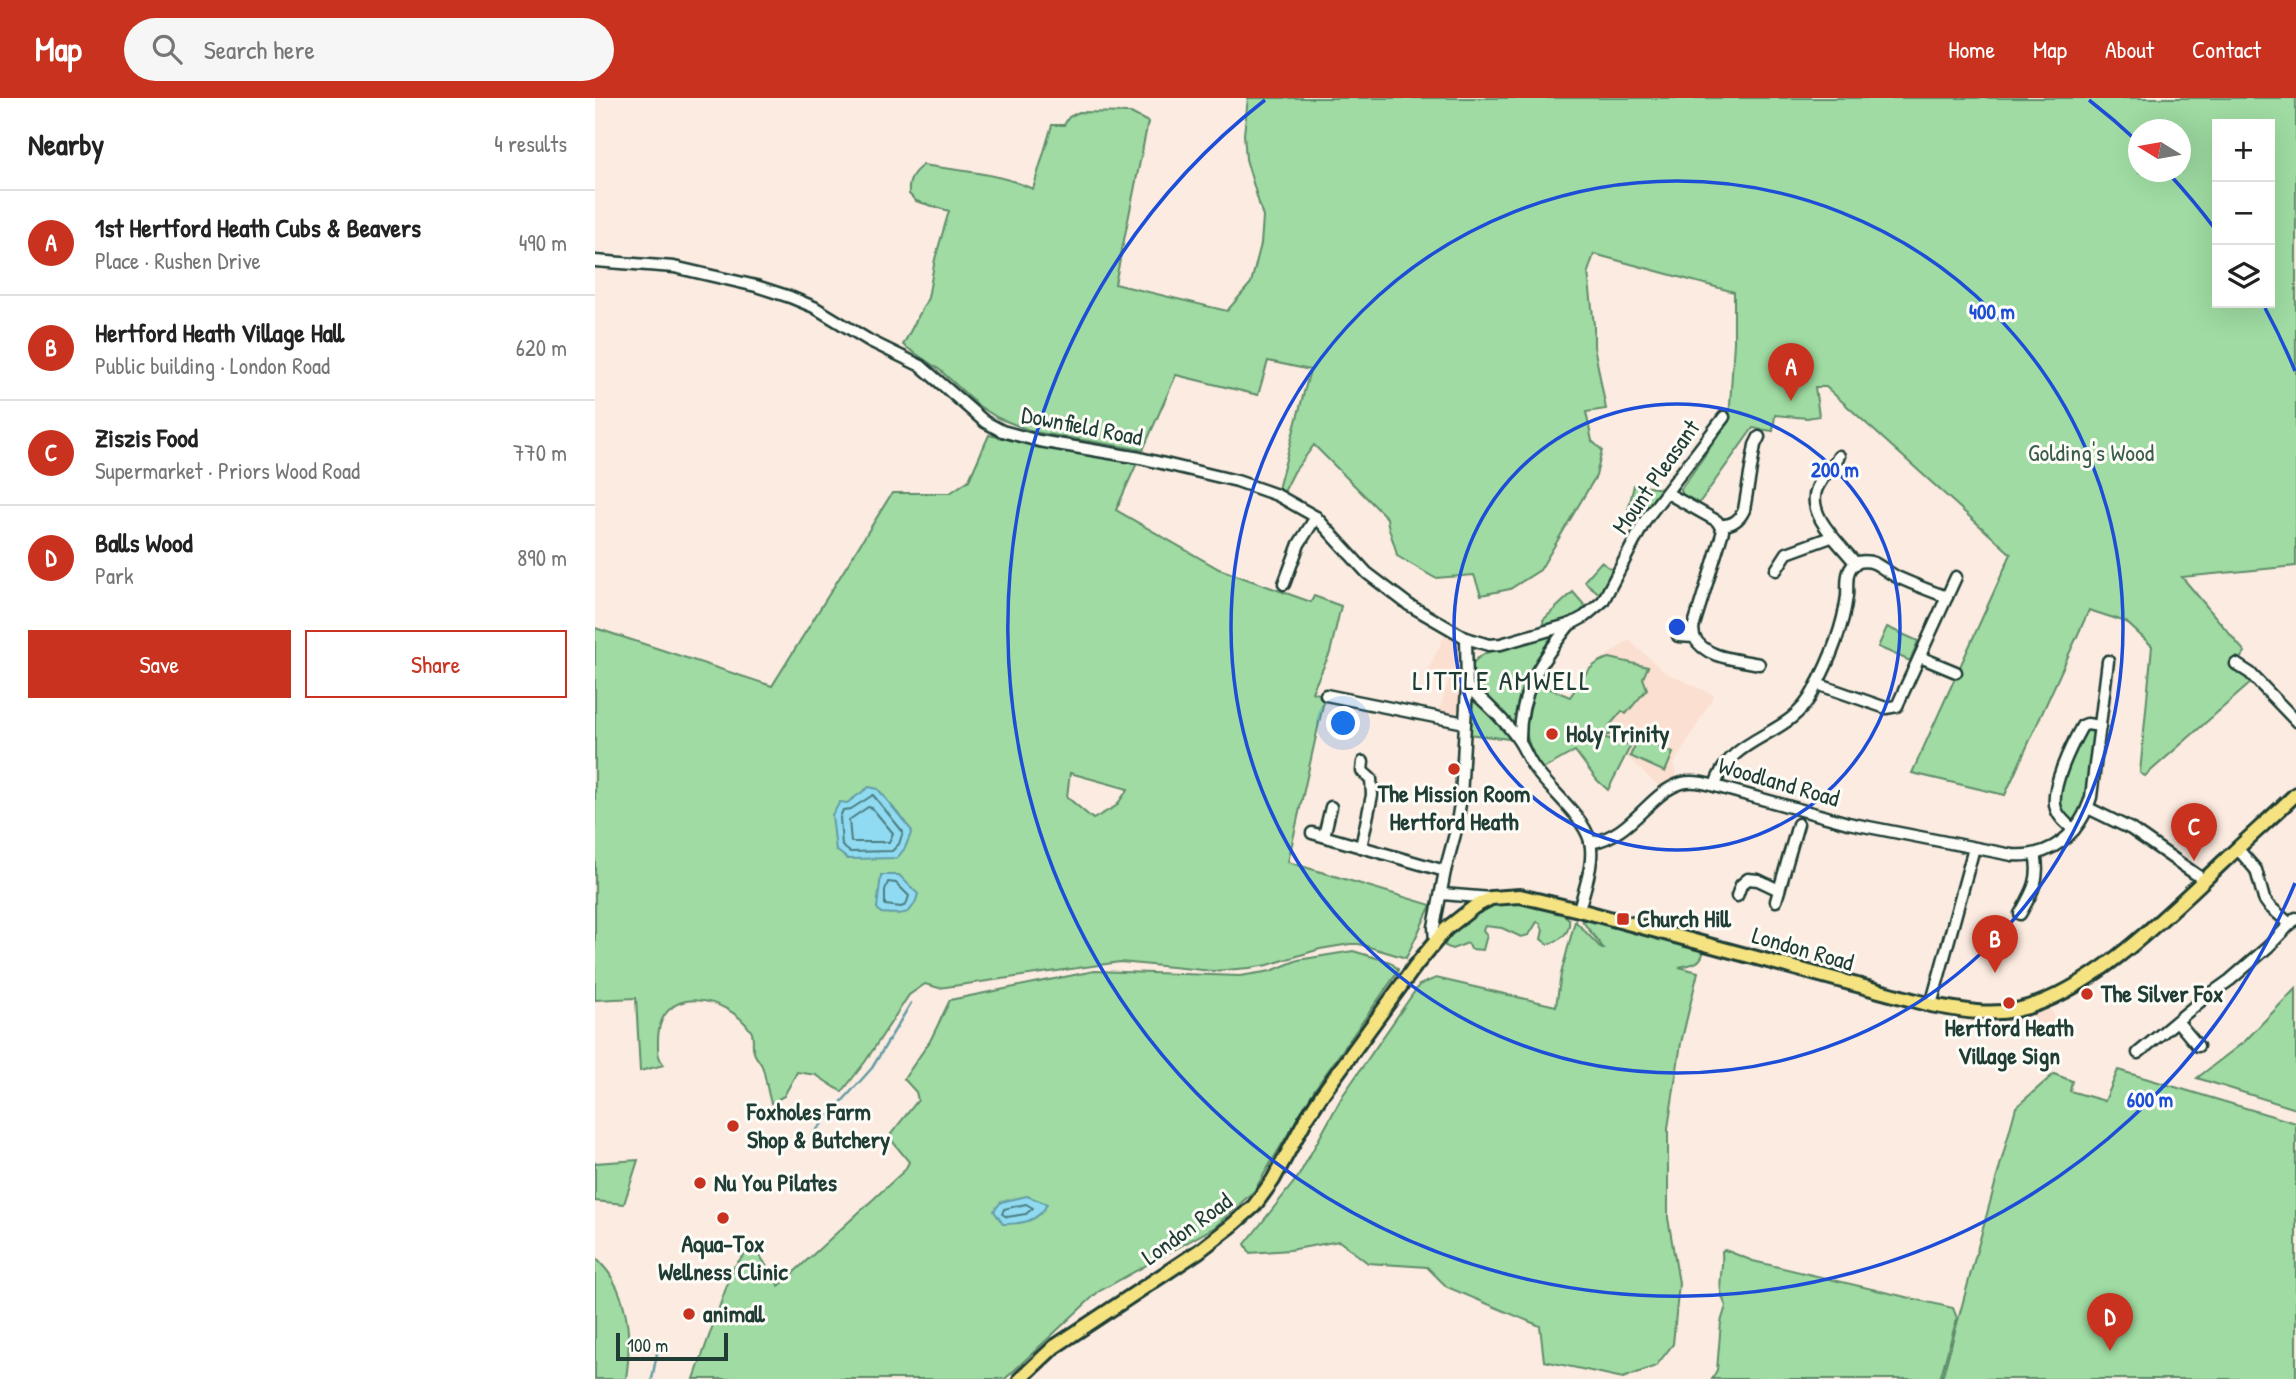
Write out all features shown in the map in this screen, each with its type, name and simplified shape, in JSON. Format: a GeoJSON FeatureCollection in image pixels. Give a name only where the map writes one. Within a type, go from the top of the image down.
{"type":"FeatureCollection","features":[{"type":"Feature","properties":{"kind":"main road","name":"London Road"},"geometry":{"type":"LineString","coordinates":[[1020,1379],[1055,1347],[1199,1251],[1254,1206],[1273,1180],[1318,1102],[1435,941],[1459,918],[1492,898],[1520,896],[1579,910],[1931,1005],[1983,1013],[2003,1012],[2026,1007],[2062,993],[2142,936],[2296,794]]}},
{"type":"Feature","properties":{"kind":"street","name":"Downfield Road"},"geometry":{"type":"LineString","coordinates":[[595,261],[674,267],[790,297],[814,307],[870,341],[921,366],[985,422],[1002,431],[1039,441],[1112,452],[1237,481],[1277,495],[1316,517],[1367,573],[1409,605],[1466,638],[1481,643]]}},
{"type":"Feature","properties":{"kind":"street","name":"Mount Pleasant"},"geometry":{"type":"LineString","coordinates":[[1481,643],[1501,643],[1571,624],[1588,614],[1607,597],[1642,526],[1724,417]]}},
{"type":"Feature","properties":{"kind":"street"},"geometry":{"type":"LineString","coordinates":[[1721,525],[1732,524],[1744,510],[1755,445],[1759,437]]}},
{"type":"Feature","properties":{"kind":"street"},"geometry":{"type":"LineString","coordinates":[[1839,456],[1818,485],[1814,498],[1817,511],[1831,537],[1856,564]]}},
{"type":"Feature","properties":{"kind":"street"},"geometry":{"type":"LineString","coordinates":[[1667,493],[1679,502],[1714,518],[1721,525],[1722,537],[1693,628],[1694,637],[1707,651],[1759,664]]}},
{"type":"Feature","properties":{"kind":"street"},"geometry":{"type":"LineString","coordinates":[[1285,584],[1299,544],[1316,517]]}},
{"type":"Feature","properties":{"kind":"street"},"geometry":{"type":"LineString","coordinates":[[1776,570],[1787,553],[1831,537]]}},
{"type":"Feature","properties":{"kind":"street"},"geometry":{"type":"LineString","coordinates":[[1715,786],[1721,768],[1732,754],[1786,723],[1807,703],[1838,631],[1847,597],[1849,573],[1856,564],[1864,561],[1874,563],[1901,578],[1947,597]]}},
{"type":"Feature","properties":{"kind":"street"},"geometry":{"type":"LineString","coordinates":[[1817,684],[1861,701],[1892,708],[1900,703],[1957,576]]}},
{"type":"Feature","properties":{"kind":"street","name":"Mount Pleasant"},"geometry":{"type":"LineString","coordinates":[[1520,743],[1520,722],[1529,685],[1536,669],[1571,624]]}},
{"type":"Feature","properties":{"kind":"street"},"geometry":{"type":"LineString","coordinates":[[1678,636],[1694,637]]}},
{"type":"Feature","properties":{"kind":"street"},"geometry":{"type":"LineString","coordinates":[[1435,941],[1434,927],[1461,798],[1467,687],[1466,638]]}},
{"type":"Feature","properties":{"kind":"street"},"geometry":{"type":"LineString","coordinates":[[1467,662],[1481,643]]}},
{"type":"Feature","properties":{"kind":"street"},"geometry":{"type":"LineString","coordinates":[[1920,657],[1957,672]]}},
{"type":"Feature","properties":{"kind":"street"},"geometry":{"type":"LineString","coordinates":[[2020,914],[2036,884],[2038,869],[2035,854],[2058,845],[2074,830],[2088,808],[2108,661]]}},
{"type":"Feature","properties":{"kind":"street"},"geometry":{"type":"LineString","coordinates":[[2236,664],[2250,673],[2296,721]]}},
{"type":"Feature","properties":{"kind":"street"},"geometry":{"type":"LineString","coordinates":[[1467,687],[1508,727],[1534,768],[1580,822],[1590,843],[1590,862],[1579,910]]}},
{"type":"Feature","properties":{"kind":"street"},"geometry":{"type":"LineString","coordinates":[[1327,695],[1465,723]]}},
{"type":"Feature","properties":{"kind":"street"},"geometry":{"type":"LineString","coordinates":[[2074,830],[2058,814],[2054,801],[2055,789],[2080,728],[2084,724],[2100,726]]}},
{"type":"Feature","properties":{"kind":"street"},"geometry":{"type":"LineString","coordinates":[[1361,847],[1372,795],[1371,779],[1362,771],[1363,762]]}},
{"type":"Feature","properties":{"kind":"street","name":"Woodland Road"},"geometry":{"type":"LineString","coordinates":[[1590,843],[1604,841],[1617,834],[1676,786],[1695,782],[1819,816],[2012,855],[2035,854]]}},
{"type":"Feature","properties":{"kind":"street"},"geometry":{"type":"LineString","coordinates":[[1784,806],[1798,824]]}},
{"type":"Feature","properties":{"kind":"street"},"geometry":{"type":"LineString","coordinates":[[1324,836],[1331,807]]}},
{"type":"Feature","properties":{"kind":"street"},"geometry":{"type":"LineString","coordinates":[[2088,808],[2131,829],[2204,880]]}},
{"type":"Feature","properties":{"kind":"street"},"geometry":{"type":"LineString","coordinates":[[1798,824],[1819,816]]}},
{"type":"Feature","properties":{"kind":"street"},"geometry":{"type":"LineString","coordinates":[[1776,901],[1798,824]]}},
{"type":"Feature","properties":{"kind":"street"},"geometry":{"type":"LineString","coordinates":[[1312,833],[1445,871]]}},
{"type":"Feature","properties":{"kind":"street"},"geometry":{"type":"LineString","coordinates":[[1931,1005],[1974,848]]}},
{"type":"Feature","properties":{"kind":"street"},"geometry":{"type":"LineString","coordinates":[[2138,1053],[2230,981],[2293,921],[2269,906],[2264,899],[2256,870],[2237,848]]}},
{"type":"Feature","properties":{"kind":"street"},"geometry":{"type":"LineString","coordinates":[[1737,897],[1743,882],[1751,879],[1779,890]]}},
{"type":"Feature","properties":{"kind":"street"},"geometry":{"type":"LineString","coordinates":[[1442,894],[1492,898]]}},
{"type":"Feature","properties":{"kind":"street"},"geometry":{"type":"LineString","coordinates":[[2177,1021],[2198,1046]]}},
{"type":"Feature","properties":{"kind":"shaded area"},"geometry":{"type":"Polygon","coordinates":[[[1447,631],[1462,643],[1460,720],[1437,717],[1450,677],[1428,670],[1447,631]]]}},
{"type":"Feature","properties":{"kind":"shaded area"},"geometry":{"type":"Polygon","coordinates":[[[1629,640],[1664,672],[1714,695],[1674,764],[1678,778],[1662,789],[1625,755],[1630,745],[1598,736],[1591,667],[1629,640]]]}},
{"type":"Feature","properties":{"kind":"shaded area"},"geometry":{"type":"Polygon","coordinates":[[[2049,1008],[2058,1022],[2054,1036],[2027,1029],[2012,1020],[2012,1016],[2049,1008]]]}},
{"type":"Feature","properties":{"kind":"green space","name":"Golding's Wood"},"geometry":{"type":"Polygon","coordinates":[[[1248,98],[2296,98],[2296,566],[2182,577],[2245,652],[2236,664],[2253,681],[2145,776],[2140,773],[2152,646],[2126,622],[2089,610],[2005,795],[1912,773],[2011,554],[1826,387],[1815,387],[1819,416],[1807,418],[1775,415],[1773,431],[1753,428],[1697,506],[1683,498],[1681,489],[1729,421],[1734,292],[1594,254],[1588,272],[1594,346],[1606,409],[1586,412],[1592,441],[1602,450],[1596,476],[1540,570],[1510,589],[1481,595],[1474,575],[1435,578],[1397,556],[1387,518],[1314,445],[1294,472],[1284,492],[1278,489],[1310,370],[1268,361],[1258,395],[1176,375],[1143,450],[1034,432],[998,418],[979,406],[940,370],[903,345],[928,298],[935,259],[949,211],[916,201],[909,194],[911,178],[923,165],[993,176],[1033,189],[1052,125],[1064,125],[1069,117],[1079,112],[1131,113],[1148,122],[1115,284],[1227,311],[1251,283],[1261,244],[1263,217],[1246,159],[1244,134],[1248,98]]]}},
{"type":"Feature","properties":{"kind":"green space"},"geometry":{"type":"Polygon","coordinates":[[[989,435],[1137,463],[1116,510],[1219,569],[1311,602],[1314,596],[1341,606],[1330,653],[1312,692],[1325,696],[1288,862],[1431,905],[1406,958],[1359,944],[1350,944],[1249,968],[1213,971],[1120,962],[939,988],[925,984],[909,995],[842,1092],[816,1075],[797,1072],[784,1096],[771,1103],[762,1066],[753,1049],[751,1031],[727,1009],[696,1000],[681,1002],[669,1009],[661,1022],[658,1051],[664,1065],[640,1071],[636,998],[595,1000],[595,628],[772,686],[892,493],[950,493],[969,480],[989,435]],[[1070,773],[1067,797],[1093,819],[1116,806],[1128,789],[1070,773]]]}},
{"type":"Feature","properties":{"kind":"green space"},"geometry":{"type":"Polygon","coordinates":[[[1634,485],[1664,489],[1639,521],[1627,515],[1634,485]]]}},
{"type":"Feature","properties":{"kind":"green space"},"geometry":{"type":"Polygon","coordinates":[[[1601,562],[1614,571],[1601,595],[1585,580],[1601,562]]]}},
{"type":"Feature","properties":{"kind":"green space"},"geometry":{"type":"Polygon","coordinates":[[[1573,592],[1587,608],[1574,617],[1545,625],[1543,620],[1573,592]]]}},
{"type":"Feature","properties":{"kind":"green space"},"geometry":{"type":"Polygon","coordinates":[[[1887,627],[1918,641],[1910,661],[1878,647],[1887,627]]]}},
{"type":"Feature","properties":{"kind":"green space"},"geometry":{"type":"Polygon","coordinates":[[[1551,633],[1554,637],[1552,643],[1516,729],[1477,691],[1472,680],[1473,663],[1479,657],[1505,646],[1551,633]]]}},
{"type":"Feature","properties":{"kind":"green space"},"geometry":{"type":"Polygon","coordinates":[[[1610,658],[1648,667],[1643,678],[1647,689],[1626,714],[1622,711],[1609,726],[1617,734],[1599,736],[1631,745],[1608,790],[1575,751],[1543,769],[1539,766],[1526,734],[1526,717],[1536,683],[1570,697],[1591,668],[1610,658]]]}},
{"type":"Feature","properties":{"kind":"green space"},"geometry":{"type":"Polygon","coordinates":[[[1474,700],[1490,712],[1510,735],[1510,739],[1468,734],[1470,703],[1474,700]]]}},
{"type":"Feature","properties":{"kind":"green space"},"geometry":{"type":"Polygon","coordinates":[[[2084,728],[2093,728],[2096,732],[2087,803],[2074,822],[2067,821],[2056,798],[2084,728]]]}},
{"type":"Feature","properties":{"kind":"green space"},"geometry":{"type":"Polygon","coordinates":[[[1639,737],[1673,753],[1665,772],[1630,756],[1639,737]]]}},
{"type":"Feature","properties":{"kind":"green space"},"geometry":{"type":"Polygon","coordinates":[[[1517,902],[1559,911],[1569,919],[1566,932],[1556,941],[1547,944],[1541,939],[1543,930],[1537,922],[1529,935],[1521,937],[1502,928],[1485,926],[1483,930],[1487,935],[1483,950],[1471,949],[1468,943],[1452,949],[1445,946],[1447,937],[1488,906],[1517,902]]]}},
{"type":"Feature","properties":{"kind":"green space"},"geometry":{"type":"Polygon","coordinates":[[[1583,915],[1700,945],[1704,950],[1698,961],[1679,967],[1698,972],[1681,1043],[1668,1128],[1668,1218],[1679,1283],[1673,1344],[1656,1366],[1623,1378],[1544,1361],[1540,1326],[1447,1287],[1427,1267],[1368,1263],[1339,1241],[1290,1250],[1250,1253],[1245,1244],[1298,1177],[1343,1095],[1419,985],[1436,978],[1556,1006],[1561,974],[1575,921],[1604,949],[1580,917],[1583,915]]]}},
{"type":"Feature","properties":{"kind":"green space"},"geometry":{"type":"Polygon","coordinates":[[[1353,951],[1390,962],[1398,969],[1397,973],[1315,1089],[1254,1191],[1215,1227],[1098,1292],[1005,1379],[694,1379],[733,1268],[748,1250],[757,1251],[779,1286],[905,1170],[909,1162],[893,1142],[891,1134],[918,1100],[916,1092],[904,1079],[930,1041],[950,1000],[1094,971],[1240,976],[1271,971],[1298,960],[1353,951]]]}},
{"type":"Feature","properties":{"kind":"green space"},"geometry":{"type":"Polygon","coordinates":[[[2296,988],[2296,1109],[2197,1078],[2245,1041],[2296,988]]]}},
{"type":"Feature","properties":{"kind":"green space"},"geometry":{"type":"Polygon","coordinates":[[[2118,1070],[2296,1123],[2296,1379],[1942,1379],[2016,1107],[2054,1074],[2072,1081],[2070,1091],[2105,1101],[2118,1070]]]}},
{"type":"Feature","properties":{"kind":"green space"},"geometry":{"type":"Polygon","coordinates":[[[638,1160],[624,1204],[595,1201],[595,1163],[638,1160]]]}},
{"type":"Feature","properties":{"kind":"green space"},"geometry":{"type":"Polygon","coordinates":[[[1722,1251],[1753,1261],[1953,1308],[1957,1318],[1940,1379],[1712,1379],[1717,1370],[1721,1322],[1726,1306],[1720,1285],[1722,1251]]]}},
{"type":"Feature","properties":{"kind":"green space"},"geometry":{"type":"Polygon","coordinates":[[[595,1257],[618,1289],[626,1314],[629,1341],[626,1379],[595,1379],[595,1257]]]}},
{"type":"Feature","properties":{"kind":"water"},"geometry":{"type":"Polygon","coordinates":[[[869,787],[878,789],[912,831],[905,848],[897,858],[848,859],[836,850],[832,815],[840,802],[847,803],[869,787]]]}},
{"type":"Feature","properties":{"kind":"water"},"geometry":{"type":"Polygon","coordinates":[[[881,875],[899,875],[918,894],[909,911],[900,914],[881,913],[877,908],[881,875]]]}},
{"type":"Feature","properties":{"kind":"water"},"geometry":{"type":"Polygon","coordinates":[[[1027,1196],[1047,1204],[1044,1210],[1028,1221],[1003,1224],[994,1211],[1001,1202],[1027,1196]]]}},
{"type":"Feature","properties":{"kind":"waterway"},"geometry":{"type":"LineString","coordinates":[[812,1135],[872,1068],[911,1003]]}},
{"type":"Feature","properties":{"kind":"waterway"},"geometry":{"type":"LineString","coordinates":[[652,1379],[659,1343]]}},
{"type":"Feature","properties":{"kind":"place","name":"1st Hertford Heath Cubs & Beavers"},"geometry":{"type":"Point","coordinates":[1791,401]}},
{"type":"Feature","properties":{"kind":"place","name":"Holy Trinity"},"geometry":{"type":"Point","coordinates":[1552,734]}},
{"type":"Feature","properties":{"kind":"place","name":"The Mission Room Hertford Heath"},"geometry":{"type":"Point","coordinates":[1454,769]}},
{"type":"Feature","properties":{"kind":"place","name":"Ziszis Food"},"geometry":{"type":"Point","coordinates":[2194,861]}},
{"type":"Feature","properties":{"kind":"place","name":"Church Hill"},"geometry":{"type":"Point","coordinates":[1623,919]}},
{"type":"Feature","properties":{"kind":"place","name":"Hertford Heath Village Hall"},"geometry":{"type":"Point","coordinates":[1995,973]}},
{"type":"Feature","properties":{"kind":"place","name":"The Silver Fox"},"geometry":{"type":"Point","coordinates":[2087,994]}},
{"type":"Feature","properties":{"kind":"place","name":"Hertford Heath Village Sign"},"geometry":{"type":"Point","coordinates":[2009,1003]}},
{"type":"Feature","properties":{"kind":"place","name":"Foxholes Farm Shop & Butchery"},"geometry":{"type":"Point","coordinates":[733,1126]}},
{"type":"Feature","properties":{"kind":"place","name":"Nu You Pilates"},"geometry":{"type":"Point","coordinates":[700,1183]}},
{"type":"Feature","properties":{"kind":"place","name":"Aqua-Tox Wellness Clinic"},"geometry":{"type":"Point","coordinates":[723,1218]}},
{"type":"Feature","properties":{"kind":"place","name":"animall"},"geometry":{"type":"Point","coordinates":[689,1314]}},
{"type":"Feature","properties":{"kind":"place","name":"Balls Wood"},"geometry":{"type":"Point","coordinates":[2110,1351]}},
{"type":"Feature","properties":{"kind":"district","name":"LITTLE AMWELL"},"geometry":{"type":"Point","coordinates":[1502,680]}}]}
